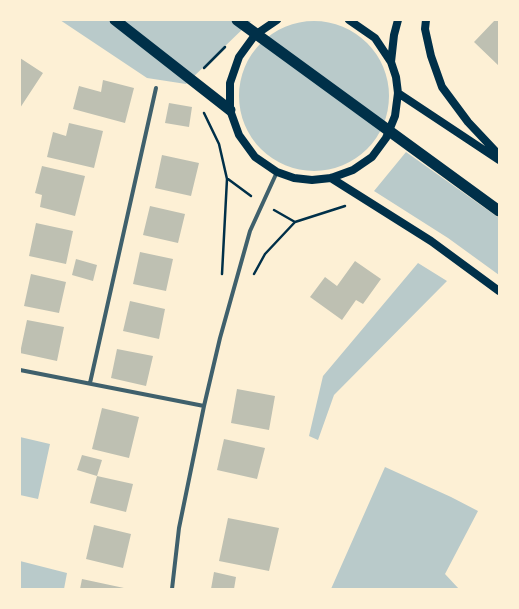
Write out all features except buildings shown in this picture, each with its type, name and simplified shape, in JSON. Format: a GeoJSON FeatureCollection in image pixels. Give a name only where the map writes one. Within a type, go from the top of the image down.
{"type":"FeatureCollection","features":[{"type":"Feature","properties":{"kind":"highway"},"geometry":{"type":"LineString","coordinates":[[115,20],[230,110]]}},
{"type":"Feature","properties":{"kind":"highway"},"geometry":{"type":"LineString","coordinates":[[237,20],[499,210]]}},
{"type":"Feature","properties":{"kind":"main road"},"geometry":{"type":"LineString","coordinates":[[277,20],[255,35],[239,56],[230,83],[230,110],[239,135],[255,157],[277,172],[300,179],[312,180],[331,178],[353,170],[372,157],[386,138],[395,116],[398,93],[396,77],[391,62],[375,38],[352,20]]}},
{"type":"Feature","properties":{"kind":"main road"},"geometry":{"type":"LineString","coordinates":[[391,62],[394,35],[398,20]]}},
{"type":"Feature","properties":{"kind":"main road"},"geometry":{"type":"LineString","coordinates":[[426,20],[425,29],[431,56],[442,87],[468,122],[499,155]]}},
{"type":"Feature","properties":{"kind":"main road"},"geometry":{"type":"LineString","coordinates":[[398,93],[499,160]]}},
{"type":"Feature","properties":{"kind":"main road"},"geometry":{"type":"LineString","coordinates":[[331,178],[431,242],[499,291]]}},
{"type":"Feature","properties":{"kind":"street"},"geometry":{"type":"LineString","coordinates":[[90,383],[156,88]]}},
{"type":"Feature","properties":{"kind":"street"},"geometry":{"type":"LineString","coordinates":[[172,589],[179,528],[204,406],[250,230],[277,172]]}},
{"type":"Feature","properties":{"kind":"street"},"geometry":{"type":"LineString","coordinates":[[20,370],[204,406]]}},
{"type":"Feature","properties":{"kind":"path"},"geometry":{"type":"LineString","coordinates":[[193,80],[230,42]]}},
{"type":"Feature","properties":{"kind":"path"},"geometry":{"type":"LineString","coordinates":[[202,108],[219,144],[227,179],[222,275]]}},
{"type":"Feature","properties":{"kind":"path"},"geometry":{"type":"LineString","coordinates":[[254,275],[265,254],[295,222],[344,207],[357,195]]}},
{"type":"Feature","properties":{"kind":"shaded area"},"geometry":{"type":"Polygon","coordinates":[[[60,20],[252,20],[186,84],[147,78],[60,20]]]}},
{"type":"Feature","properties":{"kind":"shaded area"},"geometry":{"type":"Polygon","coordinates":[[[307,21],[321,21],[343,27],[356,34],[367,43],[376,54],[386,74],[389,96],[386,118],[376,138],[367,149],[356,158],[336,168],[321,171],[307,171],[292,168],[279,162],[267,154],[256,143],[242,118],[239,103],[239,89],[242,74],[248,61],[256,49],[267,38],[292,24],[307,21]]]}},
{"type":"Feature","properties":{"kind":"shaded area"},"geometry":{"type":"Polygon","coordinates":[[[406,152],[499,218],[499,275],[448,238],[374,191],[406,152]]]}},
{"type":"Feature","properties":{"kind":"shaded area"},"geometry":{"type":"Polygon","coordinates":[[[418,263],[447,281],[334,395],[318,440],[309,436],[323,376],[418,263]]]}},
{"type":"Feature","properties":{"kind":"shaded area"},"geometry":{"type":"Polygon","coordinates":[[[20,437],[50,444],[38,499],[20,495],[20,437]]]}},
{"type":"Feature","properties":{"kind":"shaded area"},"geometry":{"type":"Polygon","coordinates":[[[385,467],[478,511],[445,574],[459,589],[331,589],[385,467]]]}},
{"type":"Feature","properties":{"kind":"shaded area"},"geometry":{"type":"Polygon","coordinates":[[[20,561],[67,573],[64,589],[20,589],[20,561]]]}}]}
